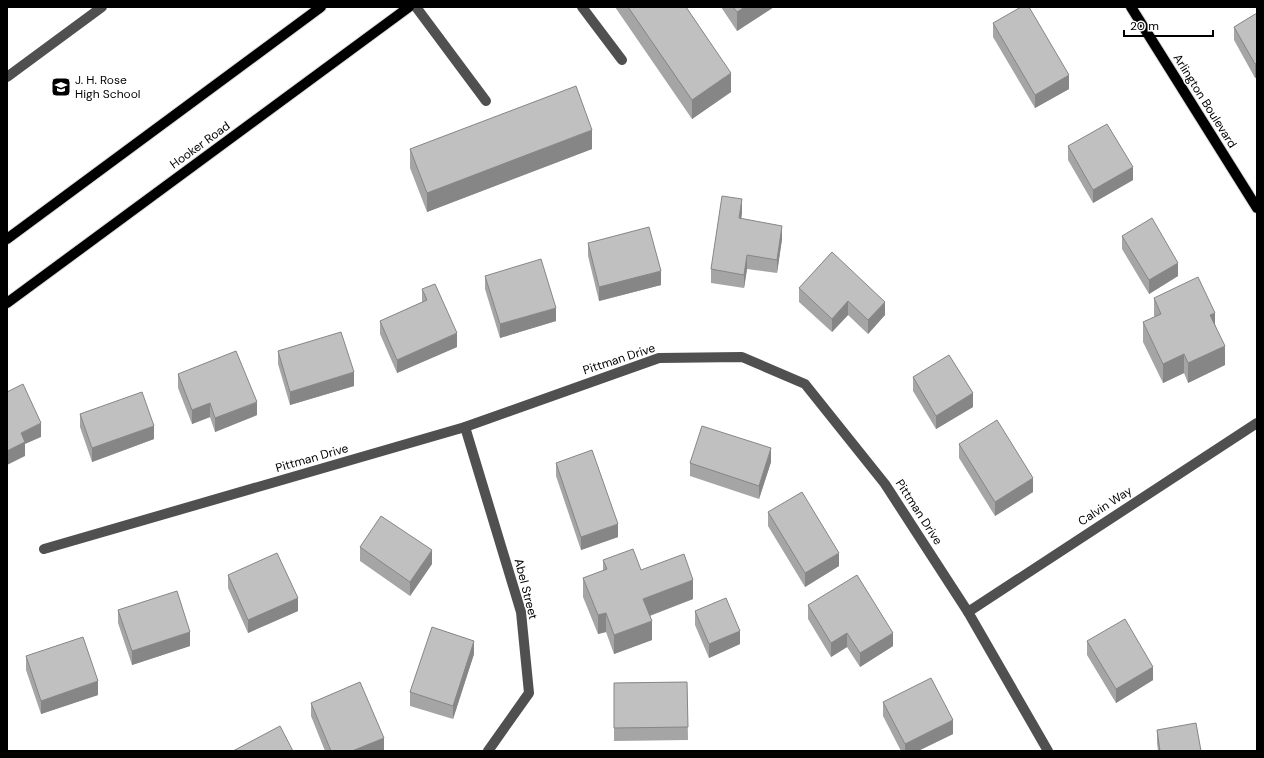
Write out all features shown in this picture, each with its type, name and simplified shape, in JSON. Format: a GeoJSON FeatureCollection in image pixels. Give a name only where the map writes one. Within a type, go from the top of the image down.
{"type":"FeatureCollection","features":[{"type":"Feature","properties":{"kind":"main road"},"geometry":{"type":"LineString","coordinates":[[7,239],[321,7]]}},
{"type":"Feature","properties":{"kind":"main road","name":"Hooker Road"},"geometry":{"type":"LineString","coordinates":[[7,303],[408,7]]}},
{"type":"Feature","properties":{"kind":"main road","name":"Arlington Boulevard"},"geometry":{"type":"LineString","coordinates":[[1131,7],[1257,208]]}},
{"type":"Feature","properties":{"kind":"street"},"geometry":{"type":"LineString","coordinates":[[7,77],[102,7]]}},
{"type":"Feature","properties":{"kind":"street"},"geometry":{"type":"LineString","coordinates":[[416,7],[486,101]]}},
{"type":"Feature","properties":{"kind":"street"},"geometry":{"type":"LineString","coordinates":[[582,7],[622,60]]}},
{"type":"Feature","properties":{"kind":"street","name":"Pittman Drive"},"geometry":{"type":"LineString","coordinates":[[44,549],[464,427],[659,358],[742,357],[806,384],[885,484],[968,612],[1048,751]]}},
{"type":"Feature","properties":{"kind":"street","name":"Calvin Way"},"geometry":{"type":"LineString","coordinates":[[968,612],[1257,423]]}},
{"type":"Feature","properties":{"kind":"street","name":"Abel Street"},"geometry":{"type":"LineString","coordinates":[[464,427],[521,612],[529,693],[488,751]]}},
{"type":"Feature","properties":{"kind":"building"},"geometry":{"type":"Polygon","coordinates":[[[628,7],[686,7],[731,73],[692,100],[628,7]]]}},
{"type":"Feature","properties":{"kind":"building"},"geometry":{"type":"Polygon","coordinates":[[[733,7],[745,7],[737,12],[733,7]]]}},
{"type":"Feature","properties":{"kind":"building"},"geometry":{"type":"Polygon","coordinates":[[[1021,7],[1029,7],[1069,75],[1035,95],[993,23],[1021,7]]]}},
{"type":"Feature","properties":{"kind":"building"},"geometry":{"type":"Polygon","coordinates":[[[1257,13],[1257,63],[1255,64],[1234,27],[1257,13]]]}},
{"type":"Feature","properties":{"kind":"building"},"geometry":{"type":"Polygon","coordinates":[[[576,86],[592,130],[427,193],[410,149],[576,86]]]}},
{"type":"Feature","properties":{"kind":"building"},"geometry":{"type":"Polygon","coordinates":[[[1107,124],[1133,167],[1093,190],[1068,146],[1107,124]]]}},
{"type":"Feature","properties":{"kind":"building"},"geometry":{"type":"Polygon","coordinates":[[[722,196],[742,199],[739,218],[782,226],[777,260],[747,255],[744,275],[711,269],[722,196]]]}},
{"type":"Feature","properties":{"kind":"building"},"geometry":{"type":"Polygon","coordinates":[[[1152,218],[1178,263],[1149,280],[1122,236],[1152,218]]]}},
{"type":"Feature","properties":{"kind":"building"},"geometry":{"type":"Polygon","coordinates":[[[649,227],[661,271],[599,287],[588,243],[649,227]]]}},
{"type":"Feature","properties":{"kind":"building"},"geometry":{"type":"Polygon","coordinates":[[[832,252],[885,302],[868,320],[848,301],[832,319],[799,288],[832,252]]]}},
{"type":"Feature","properties":{"kind":"building"},"geometry":{"type":"Polygon","coordinates":[[[541,259],[556,308],[500,324],[485,276],[541,259]]]}},
{"type":"Feature","properties":{"kind":"building"},"geometry":{"type":"Polygon","coordinates":[[[1198,277],[1215,313],[1210,315],[1225,346],[1188,363],[1184,354],[1163,364],[1143,322],[1161,314],[1154,298],[1198,277]]]}},
{"type":"Feature","properties":{"kind":"building"},"geometry":{"type":"Polygon","coordinates":[[[435,284],[457,333],[397,360],[380,321],[427,300],[422,289],[435,284]]]}},
{"type":"Feature","properties":{"kind":"building"},"geometry":{"type":"Polygon","coordinates":[[[341,332],[354,372],[290,392],[278,351],[341,332]]]}},
{"type":"Feature","properties":{"kind":"building"},"geometry":{"type":"Polygon","coordinates":[[[236,351],[257,402],[215,418],[210,403],[192,410],[178,374],[236,351]]]}},
{"type":"Feature","properties":{"kind":"building"},"geometry":{"type":"Polygon","coordinates":[[[949,355],[973,393],[936,416],[913,377],[949,355]]]}},
{"type":"Feature","properties":{"kind":"building"},"geometry":{"type":"Polygon","coordinates":[[[23,384],[41,423],[21,433],[25,442],[7,451],[7,392],[23,384]]]}},
{"type":"Feature","properties":{"kind":"building"},"geometry":{"type":"Polygon","coordinates":[[[142,392],[154,426],[92,448],[80,414],[142,392]]]}},
{"type":"Feature","properties":{"kind":"building"},"geometry":{"type":"Polygon","coordinates":[[[997,420],[1033,478],[995,502],[959,444],[997,420]]]}},
{"type":"Feature","properties":{"kind":"building"},"geometry":{"type":"Polygon","coordinates":[[[702,426],[771,448],[759,486],[690,463],[702,426]]]}},
{"type":"Feature","properties":{"kind":"building"},"geometry":{"type":"Polygon","coordinates":[[[592,450],[618,524],[581,537],[556,463],[592,450]]]}},
{"type":"Feature","properties":{"kind":"building"},"geometry":{"type":"Polygon","coordinates":[[[802,492],[839,553],[805,573],[768,512],[802,492]]]}},
{"type":"Feature","properties":{"kind":"building"},"geometry":{"type":"Polygon","coordinates":[[[381,516],[432,550],[410,582],[360,547],[381,516]]]}},
{"type":"Feature","properties":{"kind":"building"},"geometry":{"type":"Polygon","coordinates":[[[633,549],[641,570],[684,554],[693,580],[643,599],[652,621],[614,635],[606,613],[598,615],[583,578],[607,569],[603,560],[633,549]]]}},
{"type":"Feature","properties":{"kind":"building"},"geometry":{"type":"Polygon","coordinates":[[[277,553],[298,598],[248,620],[228,575],[277,553]]]}},
{"type":"Feature","properties":{"kind":"building"},"geometry":{"type":"Polygon","coordinates":[[[857,575],[893,633],[860,653],[847,633],[831,643],[808,605],[857,575]]]}},
{"type":"Feature","properties":{"kind":"building"},"geometry":{"type":"Polygon","coordinates":[[[177,591],[190,632],[132,651],[118,610],[177,591]]]}},
{"type":"Feature","properties":{"kind":"building"},"geometry":{"type":"Polygon","coordinates":[[[726,598],[740,631],[709,644],[695,611],[726,598]]]}},
{"type":"Feature","properties":{"kind":"building"},"geometry":{"type":"Polygon","coordinates":[[[1125,619],[1153,667],[1116,689],[1087,641],[1125,619]]]}},
{"type":"Feature","properties":{"kind":"building"},"geometry":{"type":"Polygon","coordinates":[[[432,627],[474,641],[453,706],[410,692],[432,627]]]}},
{"type":"Feature","properties":{"kind":"building"},"geometry":{"type":"Polygon","coordinates":[[[83,637],[98,681],[41,701],[26,656],[83,637]]]}},
{"type":"Feature","properties":{"kind":"building"},"geometry":{"type":"Polygon","coordinates":[[[931,678],[953,720],[905,744],[883,702],[931,678]]]}},
{"type":"Feature","properties":{"kind":"building"},"geometry":{"type":"Polygon","coordinates":[[[360,682],[384,738],[352,751],[331,751],[311,703],[360,682]]]}},
{"type":"Feature","properties":{"kind":"building"},"geometry":{"type":"Polygon","coordinates":[[[687,682],[688,727],[614,728],[614,683],[687,682]]]}},
{"type":"Feature","properties":{"kind":"building"},"geometry":{"type":"Polygon","coordinates":[[[1196,723],[1201,751],[1160,751],[1157,730],[1196,723]]]}},
{"type":"Feature","properties":{"kind":"building"},"geometry":{"type":"Polygon","coordinates":[[[280,726],[293,751],[233,751],[280,726]]]}},
{"type":"Feature","properties":{"kind":"place","name":"J. H. Rose High School"},"geometry":{"type":"Point","coordinates":[61,87]}}]}
